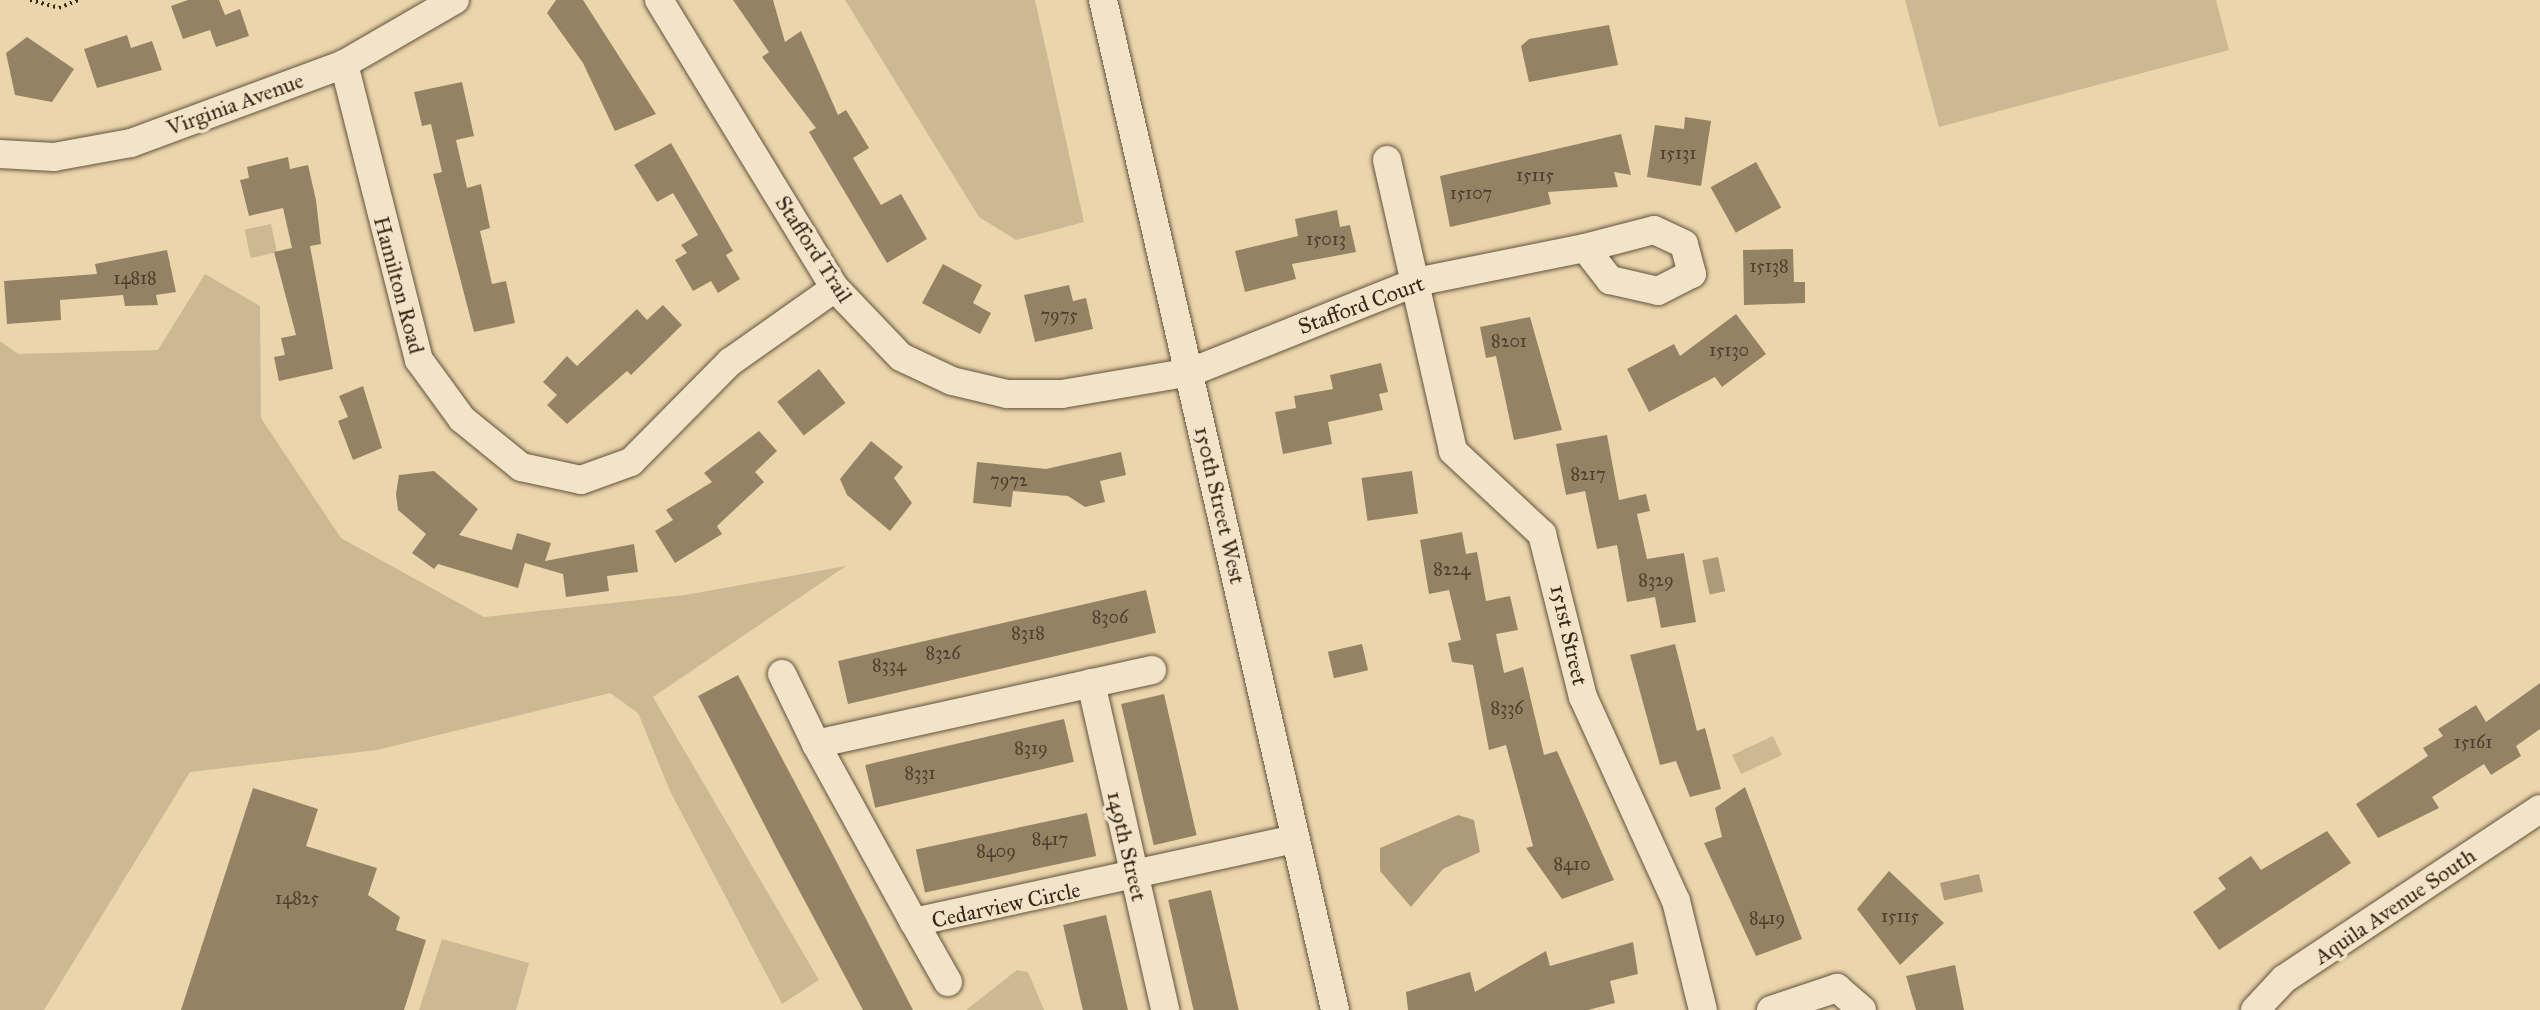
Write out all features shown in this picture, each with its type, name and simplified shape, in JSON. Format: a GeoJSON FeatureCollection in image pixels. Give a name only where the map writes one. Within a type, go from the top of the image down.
{"type":"FeatureCollection","features":[{"type":"Feature","properties":{"kind":"street","name":"Virginia Avenue"},"geometry":{"type":"LineString","coordinates":[[0,154],[95,153],[344,64],[455,0]]}},
{"type":"Feature","properties":{"kind":"street","name":"Stafford Trail"},"geometry":{"type":"LineString","coordinates":[[659,0],[835,288],[901,357],[994,391],[1062,394],[1191,372]]}},
{"type":"Feature","properties":{"kind":"street","name":"150th Street West"},"geometry":{"type":"LineString","coordinates":[[1103,0],[1191,372],[1335,1010]]}},
{"type":"Feature","properties":{"kind":"street","name":"Hamilton Road"},"geometry":{"type":"LineString","coordinates":[[344,64],[419,360],[462,419],[521,467],[581,480],[631,462],[730,362],[835,288]]}},
{"type":"Feature","properties":{"kind":"street","name":"151st Street"},"geometry":{"type":"LineString","coordinates":[[1387,160],[1453,451],[1542,534],[1583,697],[1676,901],[1703,1010]]}},
{"type":"Feature","properties":{"kind":"street","name":"Stafford Court"},"geometry":{"type":"LineString","coordinates":[[1191,372],[1416,282],[1585,248]]}},
{"type":"Feature","properties":{"kind":"street"},"geometry":{"type":"LineString","coordinates":[[816,744],[1152,670]]}},
{"type":"Feature","properties":{"kind":"street","name":"Cedarview Circle"},"geometry":{"type":"LineString","coordinates":[[782,674],[816,744],[914,922],[1134,878],[1295,839]]}},
{"type":"Feature","properties":{"kind":"street","name":"149th Street"},"geometry":{"type":"LineString","coordinates":[[1091,683],[1165,1010]]}},
{"type":"Feature","properties":{"kind":"street","name":"Aquila Avenue South"},"geometry":{"type":"LineString","coordinates":[[2255,1010],[2284,979],[2540,809]]}},
{"type":"Feature","properties":{"kind":"street"},"geometry":{"type":"LineString","coordinates":[[914,922],[948,982]]}},
{"type":"Feature","properties":{"kind":"street"},"geometry":{"type":"LineString","coordinates":[[1771,1010],[1837,988],[1862,1010]]}},
{"type":"Feature","properties":{"kind":"path"},"geometry":{"type":"LineString","coordinates":[[30,0],[59,8],[78,0]]}},
{"type":"Feature","properties":{"kind":"shaded area"},"geometry":{"type":"Polygon","coordinates":[[[845,0],[1035,0],[1084,222],[1016,240],[979,217],[845,0]]]}},
{"type":"Feature","properties":{"kind":"shaded area"},"geometry":{"type":"Polygon","coordinates":[[[1905,0],[2216,0],[2229,50],[1939,127],[1905,0]]]}},
{"type":"Feature","properties":{"kind":"shaded area"},"geometry":{"type":"Polygon","coordinates":[[[271,224],[277,252],[251,258],[245,230],[271,224]]]}},
{"type":"Feature","properties":{"kind":"shaded area"},"geometry":{"type":"Polygon","coordinates":[[[205,274],[260,306],[261,418],[341,538],[484,617],[685,595],[846,566],[653,697],[819,980],[782,1004],[670,791],[638,713],[610,693],[377,750],[190,772],[44,1010],[0,1010],[0,341],[18,354],[158,350],[205,274]]]}},
{"type":"Feature","properties":{"kind":"shaded area"},"geometry":{"type":"Polygon","coordinates":[[[1718,557],[1725,591],[1710,595],[1702,560],[1718,557]]]}},
{"type":"Feature","properties":{"kind":"shaded area"},"geometry":{"type":"Polygon","coordinates":[[[1773,736],[1782,755],[1741,774],[1732,755],[1773,736]]]}},
{"type":"Feature","properties":{"kind":"shaded area"},"geometry":{"type":"Polygon","coordinates":[[[1458,815],[1474,820],[1480,852],[1443,869],[1411,907],[1380,871],[1380,848],[1458,815]]]}},
{"type":"Feature","properties":{"kind":"shaded area"},"geometry":{"type":"Polygon","coordinates":[[[1979,874],[1983,892],[1944,901],[1940,883],[1979,874]]]}},
{"type":"Feature","properties":{"kind":"shaded area"},"geometry":{"type":"Polygon","coordinates":[[[442,939],[529,963],[516,1010],[419,1010],[442,939]]]}},
{"type":"Feature","properties":{"kind":"shaded area"},"geometry":{"type":"Polygon","coordinates":[[[1017,970],[1028,972],[1044,1010],[966,1010],[1017,970]]]}},
{"type":"Feature","properties":{"kind":"building"},"geometry":{"type":"Polygon","coordinates":[[[188,0],[219,0],[225,15],[240,9],[249,36],[216,47],[210,30],[183,39],[171,6],[188,0]]]}},
{"type":"Feature","properties":{"kind":"building"},"geometry":{"type":"Polygon","coordinates":[[[556,0],[583,0],[656,114],[615,131],[583,63],[547,13],[556,0]]]}},
{"type":"Feature","properties":{"kind":"building"},"geometry":{"type":"Polygon","coordinates":[[[733,0],[773,0],[785,42],[801,31],[838,115],[846,110],[869,148],[853,158],[881,205],[901,194],[927,239],[887,263],[809,132],[816,128],[762,57],[769,52],[733,0]]]}},
{"type":"Feature","properties":{"kind":"building"},"geometry":{"type":"Polygon","coordinates":[[[1609,25],[1618,65],[1529,82],[1521,46],[1529,39],[1609,25]]]}},
{"type":"Feature","properties":{"kind":"building"},"geometry":{"type":"Polygon","coordinates":[[[127,35],[131,48],[152,41],[162,70],[97,88],[84,49],[127,35]]]}},
{"type":"Feature","properties":{"kind":"building"},"geometry":{"type":"Polygon","coordinates":[[[27,37],[74,69],[52,102],[15,95],[6,53],[27,37]]]}},
{"type":"Feature","properties":{"kind":"building"},"geometry":{"type":"Polygon","coordinates":[[[462,82],[474,136],[456,140],[467,188],[481,184],[490,228],[480,231],[492,284],[506,281],[515,323],[474,332],[433,174],[442,172],[431,124],[422,126],[414,92],[462,82]]]}},
{"type":"Feature","properties":{"kind":"building"},"geometry":{"type":"Polygon","coordinates":[[[1685,117],[1711,121],[1701,186],[1647,177],[1655,125],[1684,129],[1685,117]]]}},
{"type":"Feature","properties":{"kind":"building"},"geometry":{"type":"Polygon","coordinates":[[[1621,134],[1631,175],[1614,172],[1618,187],[1548,192],[1551,204],[1450,227],[1440,176],[1621,134]]]}},
{"type":"Feature","properties":{"kind":"building"},"geometry":{"type":"Polygon","coordinates":[[[671,143],[733,251],[726,255],[740,279],[718,293],[711,281],[693,291],[675,260],[687,253],[681,245],[698,235],[673,193],[657,202],[634,165],[671,143]]]}},
{"type":"Feature","properties":{"kind":"building"},"geometry":{"type":"Polygon","coordinates":[[[288,157],[290,169],[308,165],[316,200],[321,244],[310,246],[333,369],[279,381],[274,357],[285,355],[281,338],[296,335],[274,252],[292,248],[283,208],[249,216],[240,180],[249,178],[247,167],[288,157]]]}},
{"type":"Feature","properties":{"kind":"building"},"geometry":{"type":"Polygon","coordinates":[[[1756,162],[1781,207],[1736,233],[1711,187],[1756,162]]]}},
{"type":"Feature","properties":{"kind":"building"},"geometry":{"type":"Polygon","coordinates":[[[1337,210],[1340,227],[1350,225],[1356,252],[1292,264],[1296,279],[1245,292],[1235,251],[1298,236],[1295,219],[1337,210]]]}},
{"type":"Feature","properties":{"kind":"building"},"geometry":{"type":"Polygon","coordinates":[[[1793,249],[1794,282],[1805,282],[1805,303],[1744,305],[1743,250],[1793,249]]]}},
{"type":"Feature","properties":{"kind":"building"},"geometry":{"type":"Polygon","coordinates":[[[167,250],[176,292],[156,295],[158,305],[125,306],[123,295],[60,300],[61,320],[7,324],[4,281],[97,274],[95,264],[167,250]]]}},
{"type":"Feature","properties":{"kind":"building"},"geometry":{"type":"Polygon","coordinates":[[[943,264],[982,285],[973,303],[991,313],[980,334],[922,303],[943,264]]]}},
{"type":"Feature","properties":{"kind":"building"},"geometry":{"type":"Polygon","coordinates":[[[1069,285],[1073,301],[1086,298],[1093,329],[1035,342],[1024,295],[1069,285]]]}},
{"type":"Feature","properties":{"kind":"building"},"geometry":{"type":"Polygon","coordinates":[[[663,305],[682,325],[631,375],[627,371],[567,424],[547,405],[557,395],[543,382],[567,356],[577,366],[637,309],[647,320],[663,305]]]}},
{"type":"Feature","properties":{"kind":"building"},"geometry":{"type":"Polygon","coordinates":[[[1736,314],[1766,354],[1722,387],[1715,377],[1649,412],[1627,369],[1674,344],[1680,356],[1736,314]]]}},
{"type":"Feature","properties":{"kind":"building"},"geometry":{"type":"Polygon","coordinates":[[[1530,317],[1562,430],[1514,440],[1496,356],[1486,358],[1480,327],[1530,317]]]}},
{"type":"Feature","properties":{"kind":"building"},"geometry":{"type":"Polygon","coordinates":[[[1381,363],[1388,392],[1379,394],[1383,410],[1328,422],[1332,444],[1283,454],[1275,412],[1296,408],[1294,396],[1333,389],[1330,375],[1381,363]]]}},
{"type":"Feature","properties":{"kind":"building"},"geometry":{"type":"Polygon","coordinates":[[[819,369],[845,403],[804,436],[777,402],[819,369]]]}},
{"type":"Feature","properties":{"kind":"building"},"geometry":{"type":"Polygon","coordinates":[[[363,386],[382,448],[353,460],[338,421],[348,417],[339,396],[363,386]]]}},
{"type":"Feature","properties":{"kind":"building"},"geometry":{"type":"Polygon","coordinates":[[[759,431],[777,451],[755,472],[764,482],[717,526],[722,534],[675,563],[655,531],[673,520],[666,510],[712,482],[704,473],[759,431]]]}},
{"type":"Feature","properties":{"kind":"building"},"geometry":{"type":"Polygon","coordinates":[[[1607,435],[1619,500],[1646,494],[1650,511],[1637,514],[1647,559],[1684,553],[1696,622],[1661,628],[1655,597],[1627,602],[1617,545],[1597,549],[1585,491],[1566,495],[1556,444],[1607,435]]]}},
{"type":"Feature","properties":{"kind":"building"},"geometry":{"type":"Polygon","coordinates":[[[871,441],[903,467],[894,478],[912,503],[890,531],[847,495],[840,479],[871,441]]]}},
{"type":"Feature","properties":{"kind":"building"},"geometry":{"type":"Polygon","coordinates":[[[1121,452],[1126,475],[1100,481],[1105,502],[1085,507],[1068,496],[1013,491],[1011,507],[973,503],[977,462],[1046,469],[1121,452]]]}},
{"type":"Feature","properties":{"kind":"building"},"geometry":{"type":"Polygon","coordinates":[[[434,471],[478,509],[459,535],[512,550],[517,533],[551,543],[545,561],[634,544],[638,572],[607,576],[609,591],[566,597],[563,574],[525,563],[518,588],[438,564],[434,569],[412,553],[426,534],[398,510],[396,494],[399,475],[434,471]]]}},
{"type":"Feature","properties":{"kind":"building"},"geometry":{"type":"Polygon","coordinates":[[[1412,471],[1418,514],[1367,521],[1361,478],[1412,471]]]}},
{"type":"Feature","properties":{"kind":"building"},"geometry":{"type":"Polygon","coordinates":[[[1462,532],[1466,554],[1477,552],[1486,601],[1510,596],[1518,630],[1496,634],[1504,673],[1523,667],[1544,755],[1557,751],[1614,880],[1562,899],[1526,848],[1533,846],[1506,745],[1489,750],[1473,665],[1452,662],[1448,643],[1461,640],[1449,590],[1429,594],[1420,540],[1462,532]]]}},
{"type":"Feature","properties":{"kind":"building"},"geometry":{"type":"Polygon","coordinates":[[[1146,590],[1156,633],[848,704],[838,661],[1146,590]]]}},
{"type":"Feature","properties":{"kind":"building"},"geometry":{"type":"Polygon","coordinates":[[[1362,644],[1368,670],[1334,678],[1328,652],[1362,644]]]}},
{"type":"Feature","properties":{"kind":"building"},"geometry":{"type":"Polygon","coordinates":[[[1675,644],[1697,731],[1705,728],[1721,789],[1690,797],[1676,761],[1660,765],[1630,655],[1675,644]]]}},
{"type":"Feature","properties":{"kind":"building"},"geometry":{"type":"Polygon","coordinates":[[[738,675],[913,1010],[863,1010],[778,851],[698,696],[738,675]]]}},
{"type":"Feature","properties":{"kind":"building"},"geometry":{"type":"Polygon","coordinates":[[[2540,683],[2540,729],[2516,746],[2521,756],[2491,775],[2484,764],[2432,797],[2439,808],[2378,838],[2356,804],[2428,756],[2423,748],[2443,736],[2438,729],[2476,705],[2486,722],[2540,683]]]}},
{"type":"Feature","properties":{"kind":"building"},"geometry":{"type":"Polygon","coordinates":[[[1164,694],[1197,835],[1154,845],[1121,704],[1164,694]]]}},
{"type":"Feature","properties":{"kind":"building"},"geometry":{"type":"Polygon","coordinates":[[[1064,719],[1074,762],[875,808],[865,765],[1064,719]]]}},
{"type":"Feature","properties":{"kind":"building"},"geometry":{"type":"Polygon","coordinates":[[[1745,787],[1802,939],[1756,956],[1704,843],[1722,837],[1715,808],[1745,787]]]}},
{"type":"Feature","properties":{"kind":"building"},"geometry":{"type":"Polygon","coordinates":[[[253,788],[318,809],[306,846],[377,868],[368,895],[400,917],[396,930],[426,940],[404,1010],[181,1010],[253,788]]]}},
{"type":"Feature","properties":{"kind":"building"},"geometry":{"type":"Polygon","coordinates":[[[1087,813],[1096,856],[925,892],[916,849],[1087,813]]]}},
{"type":"Feature","properties":{"kind":"building"},"geometry":{"type":"Polygon","coordinates":[[[2327,831],[2351,863],[2219,950],[2193,912],[2226,889],[2218,878],[2251,856],[2261,870],[2327,831]]]}},
{"type":"Feature","properties":{"kind":"building"},"geometry":{"type":"Polygon","coordinates":[[[1889,871],[1944,923],[1900,965],[1857,909],[1889,871]]]}},
{"type":"Feature","properties":{"kind":"building"},"geometry":{"type":"Polygon","coordinates":[[[1211,890],[1239,1010],[1194,1010],[1168,900],[1211,890]]]}},
{"type":"Feature","properties":{"kind":"building"},"geometry":{"type":"Polygon","coordinates":[[[1106,915],[1128,1010],[1083,1010],[1063,925],[1106,915]]]}},
{"type":"Feature","properties":{"kind":"building"},"geometry":{"type":"Polygon","coordinates":[[[1633,942],[1638,974],[1610,981],[1615,1003],[1588,1010],[1408,1010],[1406,992],[1470,972],[1475,992],[1546,951],[1550,966],[1633,942]]]}},
{"type":"Feature","properties":{"kind":"building"},"geometry":{"type":"Polygon","coordinates":[[[1955,965],[1964,1010],[1916,1010],[1906,976],[1955,965]]]}}]}
